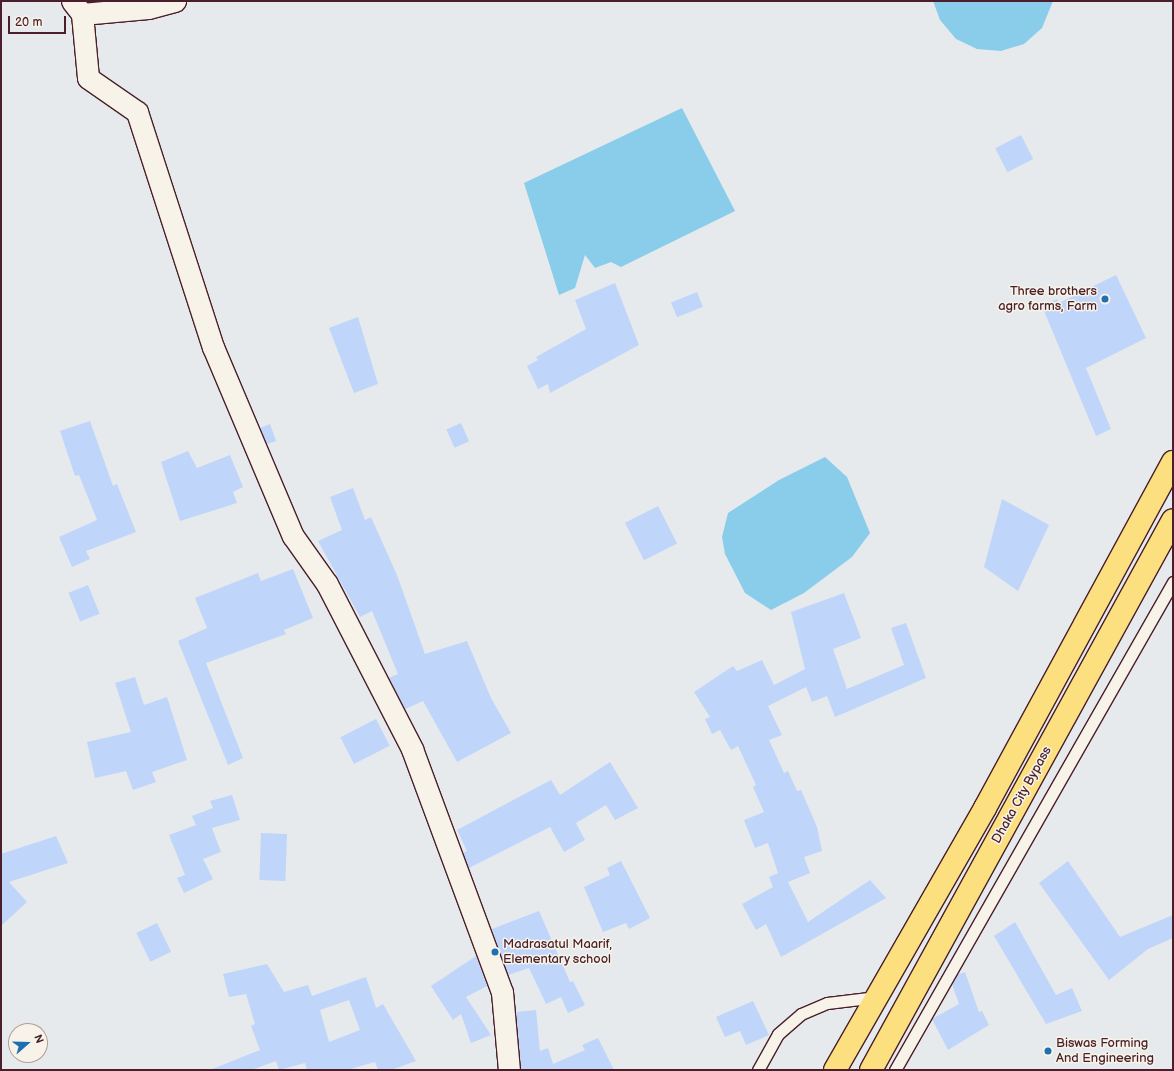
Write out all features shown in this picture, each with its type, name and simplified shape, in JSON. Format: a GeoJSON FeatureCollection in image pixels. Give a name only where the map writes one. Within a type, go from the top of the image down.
{"type":"FeatureCollection","features":[{"type":"Feature","properties":{"kind":"highway"},"geometry":{"type":"LineString","coordinates":[[835,1070],[985,808],[1173,462]]}},
{"type":"Feature","properties":{"kind":"highway","name":"Dhaka City Bypass"},"geometry":{"type":"LineString","coordinates":[[871,1070],[1173,520]]}},
{"type":"Feature","properties":{"kind":"street"},"geometry":{"type":"LineString","coordinates":[[175,1],[148,8],[77,7],[88,78],[137,112],[213,347],[293,536],[327,584],[412,749],[502,992],[509,1070]]}},
{"type":"Feature","properties":{"kind":"lane"},"geometry":{"type":"LineString","coordinates":[[895,1070],[1173,582]]}},
{"type":"Feature","properties":{"kind":"lane"},"geometry":{"type":"LineString","coordinates":[[758,1070],[778,1034],[800,1014],[827,1003],[877,997]]}},
{"type":"Feature","properties":{"kind":"water"},"geometry":{"type":"Polygon","coordinates":[[[933,1],[1053,1],[1042,28],[1024,44],[1001,51],[977,49],[956,39],[940,20],[933,1]]]}},
{"type":"Feature","properties":{"kind":"water"},"geometry":{"type":"Polygon","coordinates":[[[682,108],[735,211],[621,267],[611,262],[595,268],[585,255],[575,288],[559,295],[524,183],[682,108]]]}},
{"type":"Feature","properties":{"kind":"water"},"geometry":{"type":"Polygon","coordinates":[[[825,457],[847,477],[870,533],[852,557],[804,593],[771,610],[745,593],[725,554],[722,537],[728,513],[779,480],[825,457]]]}},
{"type":"Feature","properties":{"kind":"building"},"geometry":{"type":"Polygon","coordinates":[[[1021,135],[1033,159],[1007,172],[995,148],[1021,135]]]}},
{"type":"Feature","properties":{"kind":"building"},"geometry":{"type":"Polygon","coordinates":[[[1116,275],[1146,338],[1086,368],[1111,429],[1096,436],[1042,306],[1057,299],[1059,303],[1116,275]]]}},
{"type":"Feature","properties":{"kind":"building"},"geometry":{"type":"Polygon","coordinates":[[[615,283],[639,345],[550,393],[548,384],[538,389],[527,366],[538,360],[536,357],[586,329],[575,300],[615,283]]]}},
{"type":"Feature","properties":{"kind":"building"},"geometry":{"type":"Polygon","coordinates":[[[697,292],[703,307],[677,317],[671,302],[697,292]]]}},
{"type":"Feature","properties":{"kind":"building"},"geometry":{"type":"Polygon","coordinates":[[[358,317],[378,384],[354,393],[329,328],[358,317]]]}},
{"type":"Feature","properties":{"kind":"building"},"geometry":{"type":"Polygon","coordinates":[[[90,421],[113,486],[117,484],[136,532],[86,551],[90,559],[72,567],[59,537],[97,520],[79,475],[75,476],[60,431],[90,421]]]}},
{"type":"Feature","properties":{"kind":"building"},"geometry":{"type":"Polygon","coordinates":[[[461,423],[469,441],[455,448],[446,430],[461,423]]]}},
{"type":"Feature","properties":{"kind":"building"},"geometry":{"type":"Polygon","coordinates":[[[270,424],[276,441],[267,444],[260,428],[270,424]]]}},
{"type":"Feature","properties":{"kind":"building"},"geometry":{"type":"Polygon","coordinates":[[[188,451],[197,468],[230,455],[243,487],[233,492],[237,503],[180,521],[161,462],[188,451]]]}},
{"type":"Feature","properties":{"kind":"building"},"geometry":{"type":"Polygon","coordinates":[[[353,488],[365,520],[371,517],[397,575],[425,654],[467,641],[491,698],[511,733],[457,762],[423,701],[405,709],[389,678],[398,674],[372,611],[360,617],[318,541],[342,530],[330,497],[353,488]]]}},
{"type":"Feature","properties":{"kind":"building"},"geometry":{"type":"Polygon","coordinates":[[[1002,499],[1049,525],[1018,591],[984,567],[1002,499]]]}},
{"type":"Feature","properties":{"kind":"building"},"geometry":{"type":"Polygon","coordinates":[[[658,506],[677,543],[644,560],[625,523],[658,506]]]}},
{"type":"Feature","properties":{"kind":"building"},"geometry":{"type":"Polygon","coordinates":[[[293,569],[313,618],[284,630],[286,634],[206,663],[243,758],[228,765],[178,641],[207,628],[195,598],[258,573],[261,581],[293,569]]]}},
{"type":"Feature","properties":{"kind":"building"},"geometry":{"type":"Polygon","coordinates":[[[88,585],[100,614],[80,622],[69,593],[88,585]]]}},
{"type":"Feature","properties":{"kind":"building"},"geometry":{"type":"Polygon","coordinates":[[[844,593],[861,638],[833,649],[847,689],[904,665],[891,628],[906,623],[926,678],[835,717],[827,696],[812,702],[806,687],[768,706],[782,735],[769,740],[784,773],[788,771],[797,791],[801,790],[817,827],[822,851],[804,857],[810,873],[788,882],[808,922],[870,880],[886,898],[781,957],[766,924],[756,930],[742,904],[773,887],[769,877],[778,873],[768,843],[755,848],[744,820],[764,812],[753,787],[756,785],[738,746],[731,750],[720,730],[712,734],[705,719],[710,717],[694,692],[733,666],[737,671],[762,660],[774,685],[805,669],[791,612],[844,593]]]}},
{"type":"Feature","properties":{"kind":"building"},"geometry":{"type":"Polygon","coordinates":[[[135,677],[144,705],[167,697],[187,760],[152,772],[156,782],[133,790],[126,771],[95,778],[87,742],[131,732],[115,683],[135,677]]]}},
{"type":"Feature","properties":{"kind":"building"},"geometry":{"type":"Polygon","coordinates":[[[376,719],[390,746],[354,764],[340,737],[376,719]]]}},
{"type":"Feature","properties":{"kind":"building"},"geometry":{"type":"Polygon","coordinates":[[[610,762],[638,808],[615,820],[606,805],[576,823],[585,840],[564,852],[550,827],[469,868],[463,853],[467,851],[457,830],[551,780],[560,795],[610,762]]]}},
{"type":"Feature","properties":{"kind":"building"},"geometry":{"type":"Polygon","coordinates":[[[232,795],[240,820],[212,828],[221,852],[203,859],[213,879],[184,893],[177,878],[185,875],[169,835],[196,825],[192,816],[213,808],[210,801],[232,795]]]}},
{"type":"Feature","properties":{"kind":"building"},"geometry":{"type":"Polygon","coordinates":[[[261,833],[287,834],[285,881],[259,880],[261,833]]]}},
{"type":"Feature","properties":{"kind":"building"},"geometry":{"type":"Polygon","coordinates":[[[56,836],[68,863],[9,882],[27,902],[1,926],[1,854],[56,836]]]}},
{"type":"Feature","properties":{"kind":"building"},"geometry":{"type":"Polygon","coordinates":[[[621,861],[650,918],[629,929],[626,923],[603,932],[584,887],[610,875],[607,868],[621,861]]]}},
{"type":"Feature","properties":{"kind":"building"},"geometry":{"type":"Polygon","coordinates":[[[1068,861],[1120,937],[1173,915],[1173,938],[1148,949],[1109,980],[1039,883],[1068,861]]]}},
{"type":"Feature","properties":{"kind":"building"},"geometry":{"type":"Polygon","coordinates":[[[539,911],[570,982],[573,981],[585,1005],[568,1013],[561,997],[546,1004],[529,968],[508,975],[492,929],[539,911]]]}},
{"type":"Feature","properties":{"kind":"building"},"geometry":{"type":"Polygon","coordinates":[[[1015,922],[1056,995],[1072,988],[1082,1011],[1046,1024],[994,936],[1015,922]]]}},
{"type":"Feature","properties":{"kind":"building"},"geometry":{"type":"Polygon","coordinates":[[[157,923],[171,952],[150,962],[136,933],[157,923]]]}},
{"type":"Feature","properties":{"kind":"building"},"geometry":{"type":"Polygon","coordinates":[[[476,956],[487,986],[466,997],[491,1035],[471,1043],[461,1014],[453,1020],[431,986],[476,956]]]}},
{"type":"Feature","properties":{"kind":"building"},"geometry":{"type":"Polygon","coordinates":[[[267,964],[284,992],[308,985],[312,996],[366,977],[376,1008],[383,1004],[416,1061],[391,1070],[378,1070],[375,1062],[347,1070],[307,1070],[305,1063],[279,1070],[276,1061],[251,1070],[210,1070],[260,1050],[251,1026],[255,1024],[246,994],[229,997],[223,974],[267,964]],[[349,1000],[320,1010],[329,1042],[360,1030],[349,1000]]]}},
{"type":"Feature","properties":{"kind":"building"},"geometry":{"type":"Polygon","coordinates":[[[965,972],[979,1012],[982,1011],[989,1025],[948,1050],[932,1019],[959,1004],[952,984],[957,975],[965,972]]]}},
{"type":"Feature","properties":{"kind":"building"},"geometry":{"type":"Polygon","coordinates":[[[753,1001],[769,1035],[746,1045],[740,1031],[725,1037],[716,1017],[753,1001]]]}},
{"type":"Feature","properties":{"kind":"building"},"geometry":{"type":"Polygon","coordinates":[[[536,1010],[540,1051],[548,1048],[553,1064],[585,1050],[582,1045],[598,1038],[614,1070],[521,1070],[516,1012],[536,1010]]]}},
{"type":"Feature","properties":{"kind":"place","name":"Three brothers agro farms, Farm"},"geometry":{"type":"Point","coordinates":[1105,299]}},
{"type":"Feature","properties":{"kind":"place","name":"Madrasatul Maarif, Elementary school"},"geometry":{"type":"Point","coordinates":[495,952]}},
{"type":"Feature","properties":{"kind":"place","name":"Biswas Forming And Engineering"},"geometry":{"type":"Point","coordinates":[1048,1051]}}]}
